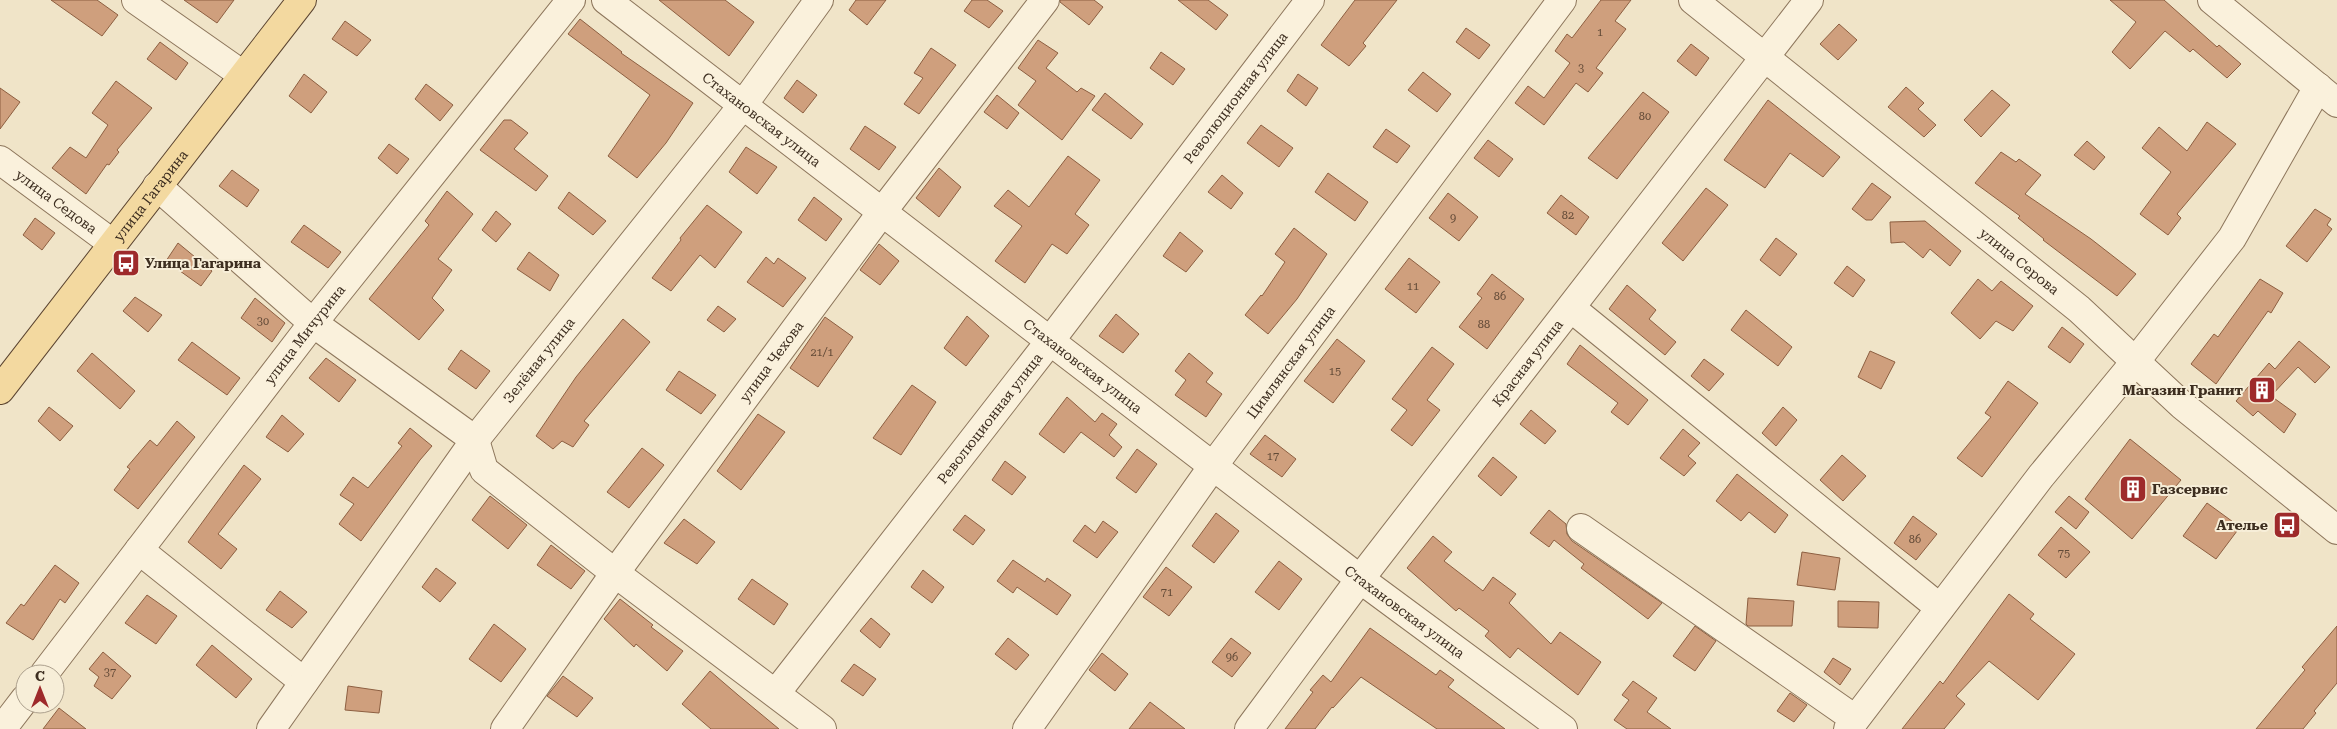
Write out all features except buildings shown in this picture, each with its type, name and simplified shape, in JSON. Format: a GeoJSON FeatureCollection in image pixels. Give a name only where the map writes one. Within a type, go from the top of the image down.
{"type":"FeatureCollection","features":[{"type":"Feature","properties":{"kind":"main road","name":"улица Гагарина"},"geometry":{"type":"LineString","coordinates":[[0,390],[302,0]]}},
{"type":"Feature","properties":{"kind":"street"},"geometry":{"type":"LineString","coordinates":[[136,0],[243,75]]}},
{"type":"Feature","properties":{"kind":"street","name":"улица Мичурина"},"geometry":{"type":"LineString","coordinates":[[52,664],[314,323],[570,0]]}},
{"type":"Feature","properties":{"kind":"street","name":"Стахановская улица"},"geometry":{"type":"LineString","coordinates":[[606,0],[1360,579],[1563,729]]}},
{"type":"Feature","properties":{"kind":"street","name":"Зелёная улица"},"geometry":{"type":"LineString","coordinates":[[282,723],[304,682],[475,440],[743,105],[819,0]]}},
{"type":"Feature","properties":{"kind":"street","name":"улица Чехова"},"geometry":{"type":"LineString","coordinates":[[505,729],[615,573],[882,212],[1045,0]]}},
{"type":"Feature","properties":{"kind":"street","name":"Революционная улица"},"geometry":{"type":"LineString","coordinates":[[776,693],[1050,341],[1310,0]]}},
{"type":"Feature","properties":{"kind":"street","name":"Цимлянская улица"},"geometry":{"type":"LineString","coordinates":[[1027,729],[1213,466],[1562,0]]}},
{"type":"Feature","properties":{"kind":"street","name":"улица Серова"},"geometry":{"type":"LineString","coordinates":[[1693,0],[2079,309],[2182,405],[2337,530]]}},
{"type":"Feature","properties":{"kind":"street","name":"Красная улица"},"geometry":{"type":"LineString","coordinates":[[1249,729],[1360,579],[1809,0]]}},
{"type":"Feature","properties":{"kind":"street"},"geometry":{"type":"LineString","coordinates":[[1581,528],[1851,724],[2041,476],[2135,362],[2232,238],[2328,95],[2212,0]]}},
{"type":"Feature","properties":{"kind":"street","name":"улица Седова"},"geometry":{"type":"LineString","coordinates":[[0,160],[112,243]]}},
{"type":"Feature","properties":{"kind":"street"},"geometry":{"type":"LineString","coordinates":[[157,186],[314,323],[475,440],[484,470],[615,573],[822,729]]}},
{"type":"Feature","properties":{"kind":"street"},"geometry":{"type":"LineString","coordinates":[[1571,308],[1940,608]]}},
{"type":"Feature","properties":{"kind":"street"},"geometry":{"type":"LineString","coordinates":[[139,550],[304,682]]}},
{"type":"Feature","properties":{"kind":"street"},"geometry":{"type":"LineString","coordinates":[[2,729],[15,712]]}},
{"type":"Feature","properties":{"kind":"place","name":"Улица Гагарина"},"geometry":{"type":"Point","coordinates":[126,263]}},
{"type":"Feature","properties":{"kind":"place","name":"Магазин Гранит"},"geometry":{"type":"Point","coordinates":[2262,390]}},
{"type":"Feature","properties":{"kind":"place","name":"Газсервис"},"geometry":{"type":"Point","coordinates":[2133,489]}},
{"type":"Feature","properties":{"kind":"place","name":"Ателье"},"geometry":{"type":"Point","coordinates":[2287,525]}}]}
